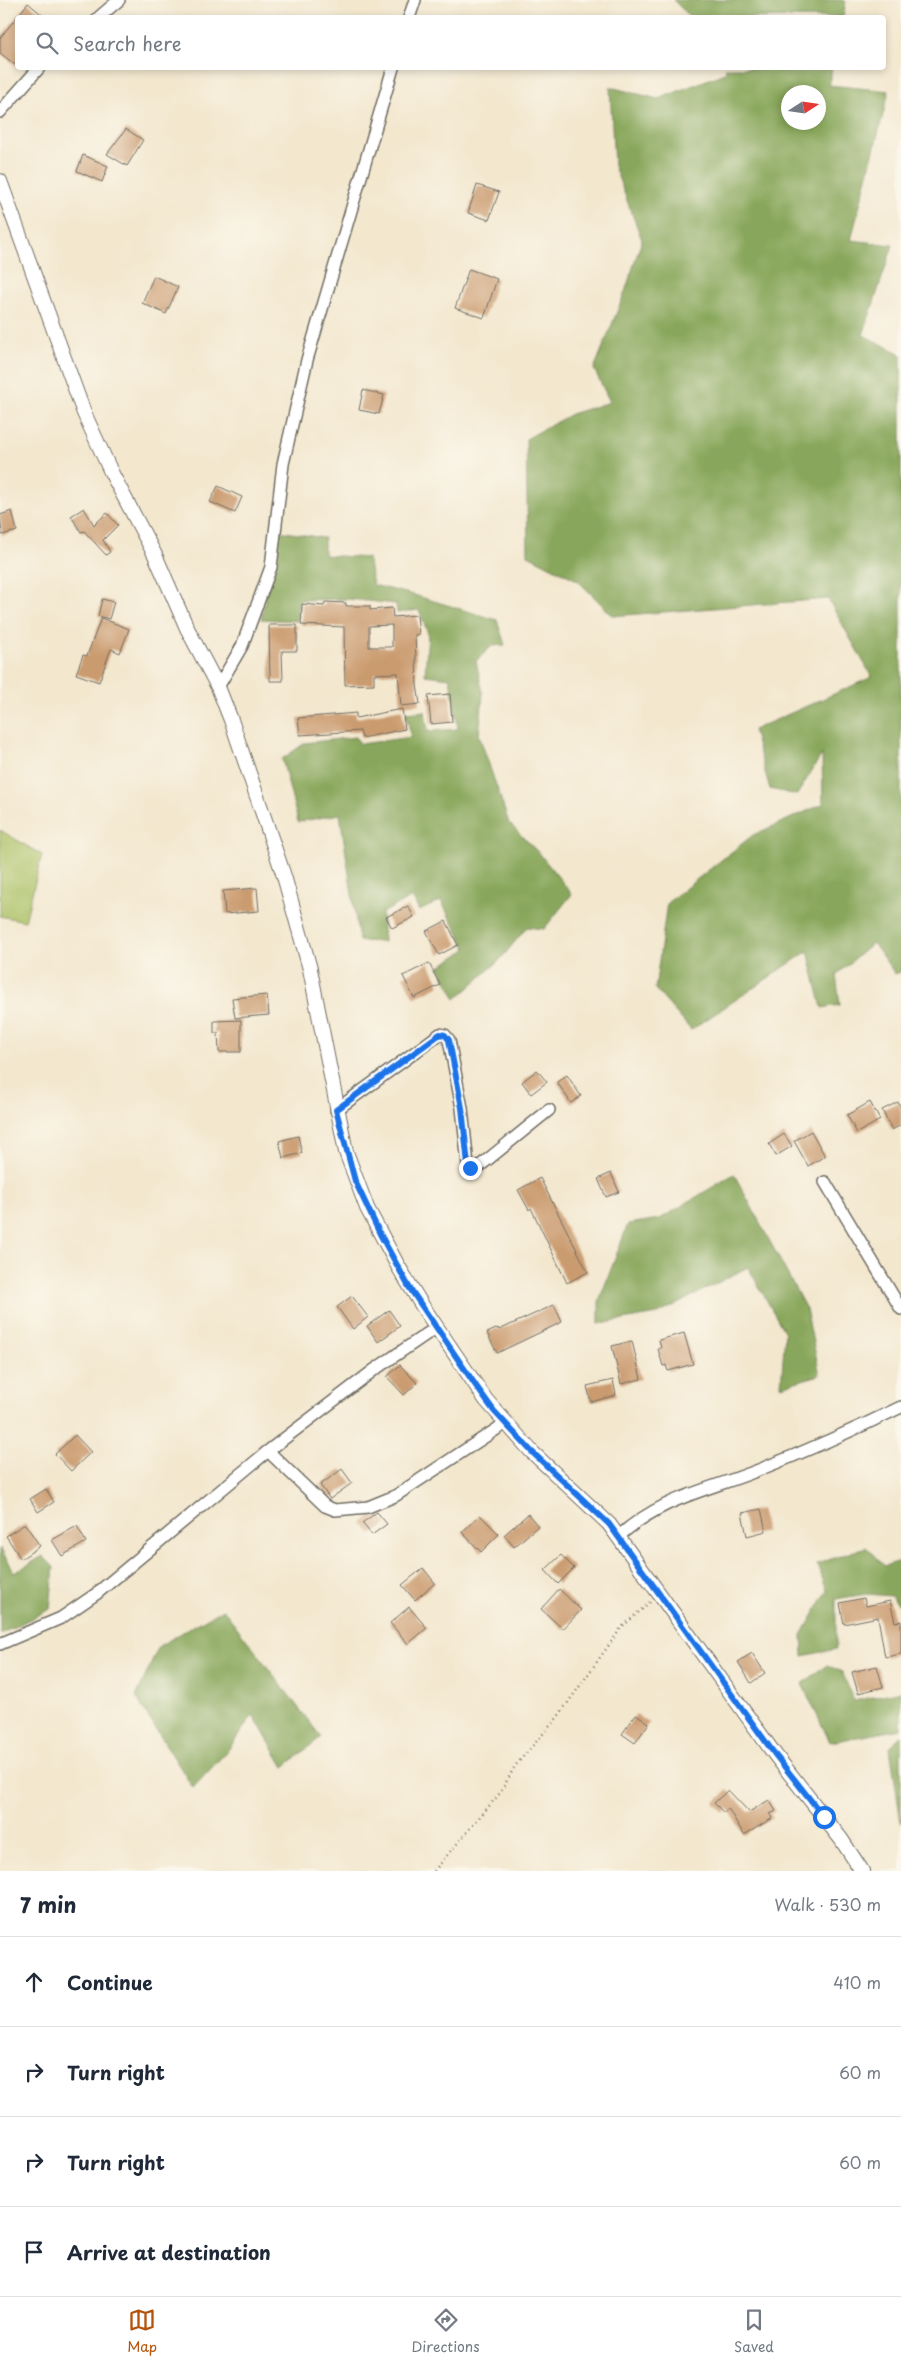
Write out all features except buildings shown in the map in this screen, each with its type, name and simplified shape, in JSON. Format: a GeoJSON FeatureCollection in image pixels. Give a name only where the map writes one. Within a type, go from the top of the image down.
{"type":"FeatureCollection","features":[{"type":"Feature","properties":{"kind":"street"},"geometry":{"type":"LineString","coordinates":[[102,15],[119,0]]}},
{"type":"Feature","properties":{"kind":"street"},"geometry":{"type":"LineString","coordinates":[[410,15],[415,0]]}},
{"type":"Feature","properties":{"kind":"street"},"geometry":{"type":"LineString","coordinates":[[0,112],[37,70]]}},
{"type":"Feature","properties":{"kind":"street"},"geometry":{"type":"LineString","coordinates":[[218,687],[242,646],[271,567],[283,464],[307,360],[392,70]]}},
{"type":"Feature","properties":{"kind":"street"},"geometry":{"type":"LineString","coordinates":[[0,182],[84,413],[111,472],[146,536],[187,628],[218,687],[284,876],[310,969],[336,1110],[346,1152],[367,1208],[409,1287],[486,1400],[506,1423],[596,1511],[618,1537],[790,1774],[841,1839],[862,1871]]}},
{"type":"Feature","properties":{"kind":"street"},"geometry":{"type":"LineString","coordinates":[[336,1110],[440,1034],[445,1035],[449,1040],[462,1108],[468,1165],[470,1168],[476,1169],[549,1110]]}},
{"type":"Feature","properties":{"kind":"street"},"geometry":{"type":"LineString","coordinates":[[825,1182],[901,1309]]}},
{"type":"Feature","properties":{"kind":"street"},"geometry":{"type":"LineString","coordinates":[[0,1644],[61,1618],[96,1594],[268,1451],[374,1370],[437,1328]]}},
{"type":"Feature","properties":{"kind":"street"},"geometry":{"type":"LineString","coordinates":[[618,1537],[655,1509],[827,1442],[901,1407]]}},
{"type":"Feature","properties":{"kind":"street"},"geometry":{"type":"LineString","coordinates":[[268,1451],[325,1506],[335,1510],[368,1507],[394,1496],[506,1423]]}},
{"type":"Feature","properties":{"kind":"path"},"geometry":{"type":"LineString","coordinates":[[434,1871],[500,1793],[515,1766],[557,1718],[621,1628],[659,1594]]}},
{"type":"Feature","properties":{"kind":"green space"},"geometry":{"type":"Polygon","coordinates":[[[673,0],[843,0],[846,2],[843,15],[688,15],[673,0]]]}},
{"type":"Feature","properties":{"kind":"green space"},"geometry":{"type":"Polygon","coordinates":[[[726,70],[832,70],[829,85],[889,91],[851,240],[893,245],[863,335],[901,354],[901,972],[895,974],[873,943],[836,975],[840,1005],[822,1008],[808,951],[691,1030],[655,989],[667,903],[753,835],[823,804],[822,754],[797,795],[770,789],[753,730],[872,677],[828,599],[613,616],[577,580],[528,555],[526,439],[571,414],[610,402],[594,369],[625,292],[642,240],[614,166],[610,87],[658,99],[727,72],[726,70]]]}},
{"type":"Feature","properties":{"kind":"green space"},"geometry":{"type":"Polygon","coordinates":[[[279,531],[324,538],[324,555],[368,558],[373,585],[414,595],[497,620],[505,645],[492,646],[476,661],[483,694],[479,735],[509,823],[538,852],[572,894],[544,929],[527,927],[499,961],[456,999],[439,967],[467,949],[441,901],[419,911],[412,897],[382,913],[384,942],[359,941],[340,814],[298,822],[282,759],[305,743],[355,737],[361,744],[411,737],[406,713],[425,711],[428,731],[458,729],[450,678],[425,675],[428,633],[419,610],[397,613],[396,604],[349,599],[299,600],[297,621],[261,619],[279,531]]]}},
{"type":"Feature","properties":{"kind":"green space"},"geometry":{"type":"Polygon","coordinates":[[[0,830],[42,855],[25,921],[0,916],[0,830]]]}},
{"type":"Feature","properties":{"kind":"green space"},"geometry":{"type":"Polygon","coordinates":[[[734,1174],[806,1309],[820,1375],[781,1386],[785,1333],[748,1267],[658,1314],[599,1324],[599,1301],[628,1224],[660,1219],[734,1174]]]}},
{"type":"Feature","properties":{"kind":"green space"},"geometry":{"type":"Polygon","coordinates":[[[866,1547],[884,1566],[901,1561],[901,1607],[891,1596],[866,1594],[836,1599],[836,1649],[803,1656],[802,1635],[827,1591],[817,1564],[866,1547]]]}},
{"type":"Feature","properties":{"kind":"green space"},"geometry":{"type":"Polygon","coordinates":[[[0,1548],[14,1573],[43,1556],[54,1567],[50,1609],[0,1634],[0,1548]]]}},
{"type":"Feature","properties":{"kind":"green space"},"geometry":{"type":"Polygon","coordinates":[[[223,1609],[321,1737],[284,1767],[253,1715],[228,1750],[193,1788],[136,1697],[159,1646],[223,1609]]]}},
{"type":"Feature","properties":{"kind":"green space"},"geometry":{"type":"Polygon","coordinates":[[[827,1665],[842,1672],[854,1701],[901,1691],[901,1729],[830,1742],[802,1684],[827,1665]]]}},
{"type":"Feature","properties":{"kind":"green space"},"geometry":{"type":"Polygon","coordinates":[[[901,1734],[901,1823],[890,1748],[901,1734]]]}},
{"type":"Feature","properties":{"kind":"route"},"geometry":{"type":"LineString","coordinates":[[470,1168],[468,1165],[462,1108],[449,1040],[445,1035],[440,1034],[336,1110],[355,1181],[380,1234],[409,1287],[476,1386],[494,1411],[532,1452],[554,1470],[609,1524],[776,1756],[824,1817]]}}]}
